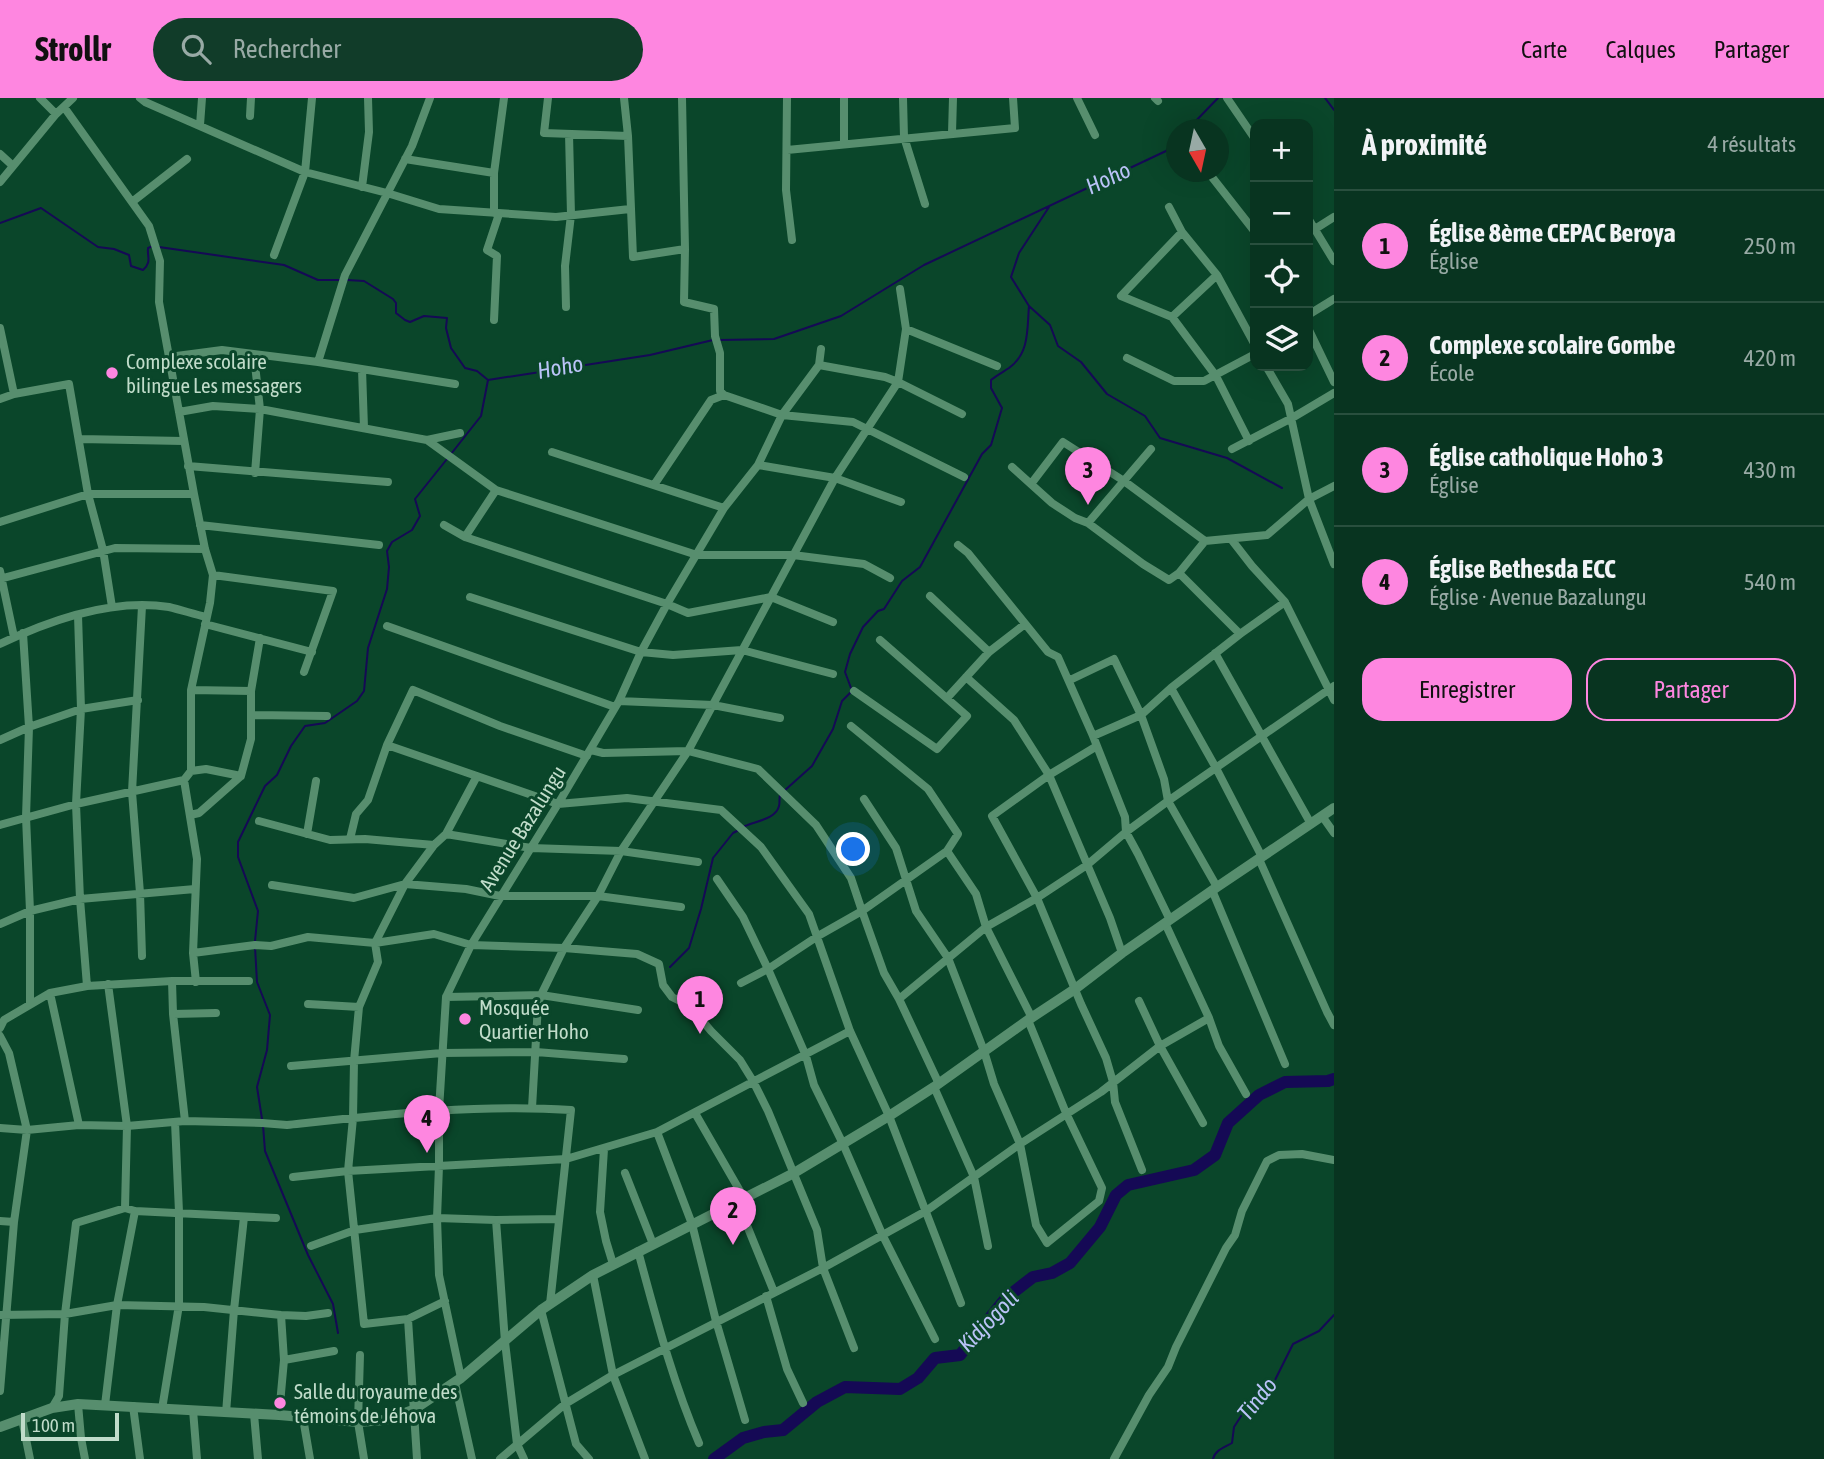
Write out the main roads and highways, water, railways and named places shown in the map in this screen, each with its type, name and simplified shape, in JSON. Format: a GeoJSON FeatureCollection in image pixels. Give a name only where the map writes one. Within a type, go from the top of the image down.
{"type":"FeatureCollection","features":[{"type":"Feature","properties":{"kind":"waterway","name":"Hoho"},"geometry":{"type":"LineString","coordinates":[[1198,119],[1218,98]]}},
{"type":"Feature","properties":{"kind":"waterway"},"geometry":{"type":"LineString","coordinates":[[1325,98],[1334,110]]}},
{"type":"Feature","properties":{"kind":"waterway","name":"Hoho"},"geometry":{"type":"LineString","coordinates":[[719,340],[774,339],[841,316],[924,265],[1166,151]]}},
{"type":"Feature","properties":{"kind":"waterway"},"geometry":{"type":"LineString","coordinates":[[1049,207],[1019,253],[1011,277],[1029,306],[1050,325],[1058,346],[1081,362],[1107,394],[1145,416],[1160,438],[1227,458],[1282,488]]}},
{"type":"Feature","properties":{"kind":"waterway","name":"Hoho"},"geometry":{"type":"LineString","coordinates":[[0,223],[41,208],[98,247],[129,255],[131,266],[143,270],[148,262],[148,248],[153,246]]}},
{"type":"Feature","properties":{"kind":"waterway","name":"Hoho"},"geometry":{"type":"LineString","coordinates":[[159,247],[284,265],[318,280],[341,280]]}},
{"type":"Feature","properties":{"kind":"waterway","name":"Hoho"},"geometry":{"type":"LineString","coordinates":[[347,280],[364,281],[393,299],[396,313],[410,322],[424,316],[447,318],[446,328],[451,348],[465,368],[477,371],[488,380],[650,355],[713,340]]}},
{"type":"Feature","properties":{"kind":"waterway"},"geometry":{"type":"LineString","coordinates":[[851,688],[845,672],[863,627],[878,611],[884,609],[902,581],[920,567],[982,454],[991,445],[1002,408],[991,388],[991,380],[1009,368],[1021,355],[1026,340],[1029,306]]}},
{"type":"Feature","properties":{"kind":"waterway"},"geometry":{"type":"LineString","coordinates":[[451,454],[481,416],[488,380]]}},
{"type":"Feature","properties":{"kind":"waterway"},"geometry":{"type":"LineString","coordinates":[[255,941],[258,911],[238,857],[238,842],[265,786],[277,775],[291,746],[305,726],[325,723],[357,701],[364,691],[368,648],[387,589],[387,551],[392,542],[412,530],[420,516],[415,499],[447,459]]}},
{"type":"Feature","properties":{"kind":"waterway"},"geometry":{"type":"LineString","coordinates":[[784,791],[812,766],[833,729],[842,701],[850,693]]}},
{"type":"Feature","properties":{"kind":"waterway"},"geometry":{"type":"LineString","coordinates":[[745,826],[774,814],[779,806],[780,795]]}},
{"type":"Feature","properties":{"kind":"waterway"},"geometry":{"type":"LineString","coordinates":[[670,967],[689,948],[713,858],[737,831]]}},
{"type":"Feature","properties":{"kind":"waterway"},"geometry":{"type":"LineString","coordinates":[[255,947],[257,982],[270,1015],[267,1050],[257,1087],[262,1119]]}},
{"type":"Feature","properties":{"kind":"waterway","name":"Kidjogoli"},"geometry":{"type":"LineString","coordinates":[[714,1459],[743,1438],[783,1430],[817,1402],[845,1387],[900,1389],[918,1378],[935,1358],[960,1355],[1006,1298],[1033,1277],[1052,1273],[1070,1263],[1100,1227],[1116,1195],[1128,1185],[1194,1170],[1215,1155],[1228,1123],[1259,1095],[1285,1082],[1334,1079]]}},
{"type":"Feature","properties":{"kind":"waterway"},"geometry":{"type":"LineString","coordinates":[[263,1125],[265,1151],[308,1255],[333,1304],[338,1333]]}},
{"type":"Feature","properties":{"kind":"waterway","name":"Tindo"},"geometry":{"type":"LineString","coordinates":[[1213,1459],[1218,1451],[1232,1443],[1234,1427],[1256,1393],[1274,1382],[1293,1344],[1319,1331],[1334,1315]]}},
{"type":"Feature","properties":{"kind":"place","name":"Complexe scolaire bilingue Les messagers"},"geometry":{"type":"Point","coordinates":[112,373]}},
{"type":"Feature","properties":{"kind":"place","name":"Église catholique Hoho 3"},"geometry":{"type":"Point","coordinates":[1088,505]}},
{"type":"Feature","properties":{"kind":"place","name":"Mosquée Quartier Hoho"},"geometry":{"type":"Point","coordinates":[465,1019]}},
{"type":"Feature","properties":{"kind":"place","name":"Église 8ème CEPAC Beroya"},"geometry":{"type":"Point","coordinates":[700,1034]}},
{"type":"Feature","properties":{"kind":"place","name":"Église Bethesda ECC"},"geometry":{"type":"Point","coordinates":[427,1153]}},
{"type":"Feature","properties":{"kind":"place","name":"Complexe scolaire Gombe"},"geometry":{"type":"Point","coordinates":[733,1245]}},
{"type":"Feature","properties":{"kind":"place","name":"Salle du royaume des témoins de Jéhova"},"geometry":{"type":"Point","coordinates":[280,1403]}}]}
